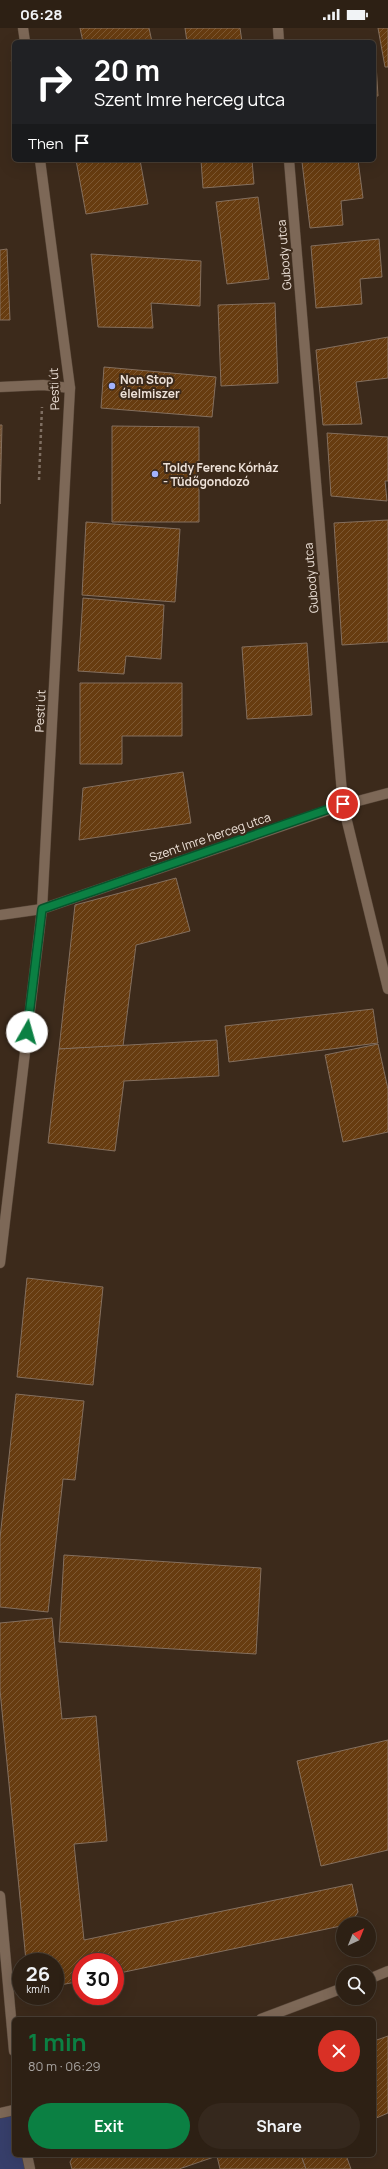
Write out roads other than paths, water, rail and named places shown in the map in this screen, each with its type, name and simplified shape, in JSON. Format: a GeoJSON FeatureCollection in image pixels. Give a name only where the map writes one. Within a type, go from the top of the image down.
{"type":"FeatureCollection","features":[{"type":"Feature","properties":{"kind":"street"},"geometry":{"type":"LineString","coordinates":[[23,28],[25,40]]}},
{"type":"Feature","properties":{"kind":"street"},"geometry":{"type":"LineString","coordinates":[[278,28],[279,40]]}},
{"type":"Feature","properties":{"kind":"street","name":"Pesti út"},"geometry":{"type":"LineString","coordinates":[[0,1263],[42,909],[70,388],[40,162]]}},
{"type":"Feature","properties":{"kind":"street","name":"Gubody utca"},"geometry":{"type":"LineString","coordinates":[[289,162],[343,804],[388,989]]}},
{"type":"Feature","properties":{"kind":"street"},"geometry":{"type":"LineString","coordinates":[[0,387],[43,385],[70,388]]}},
{"type":"Feature","properties":{"kind":"street","name":"Szent Imre herceg utca"},"geometry":{"type":"LineString","coordinates":[[0,915],[42,909],[343,804],[388,793]]}},
{"type":"Feature","properties":{"kind":"street"},"geometry":{"type":"LineString","coordinates":[[0,1896],[15,2016]]}},
{"type":"Feature","properties":{"kind":"street"},"geometry":{"type":"LineString","coordinates":[[376,1976],[388,1972]]}},
{"type":"Feature","properties":{"kind":"street"},"geometry":{"type":"LineString","coordinates":[[265,2017],[336,1991]]}},
{"type":"Feature","properties":{"kind":"street"},"geometry":{"type":"LineString","coordinates":[[0,2113],[12,2110]]}},
{"type":"Feature","properties":{"kind":"street"},"geometry":{"type":"LineString","coordinates":[[27,2157],[30,2169]]}},
{"type":"Feature","properties":{"kind":"place","name":"Non Stop élelmiszer"},"geometry":{"type":"Point","coordinates":[112,386]}},
{"type":"Feature","properties":{"kind":"place","name":"Toldy Ferenc Kórház - Tüdőgondozó"},"geometry":{"type":"Point","coordinates":[155,474]}}]}
